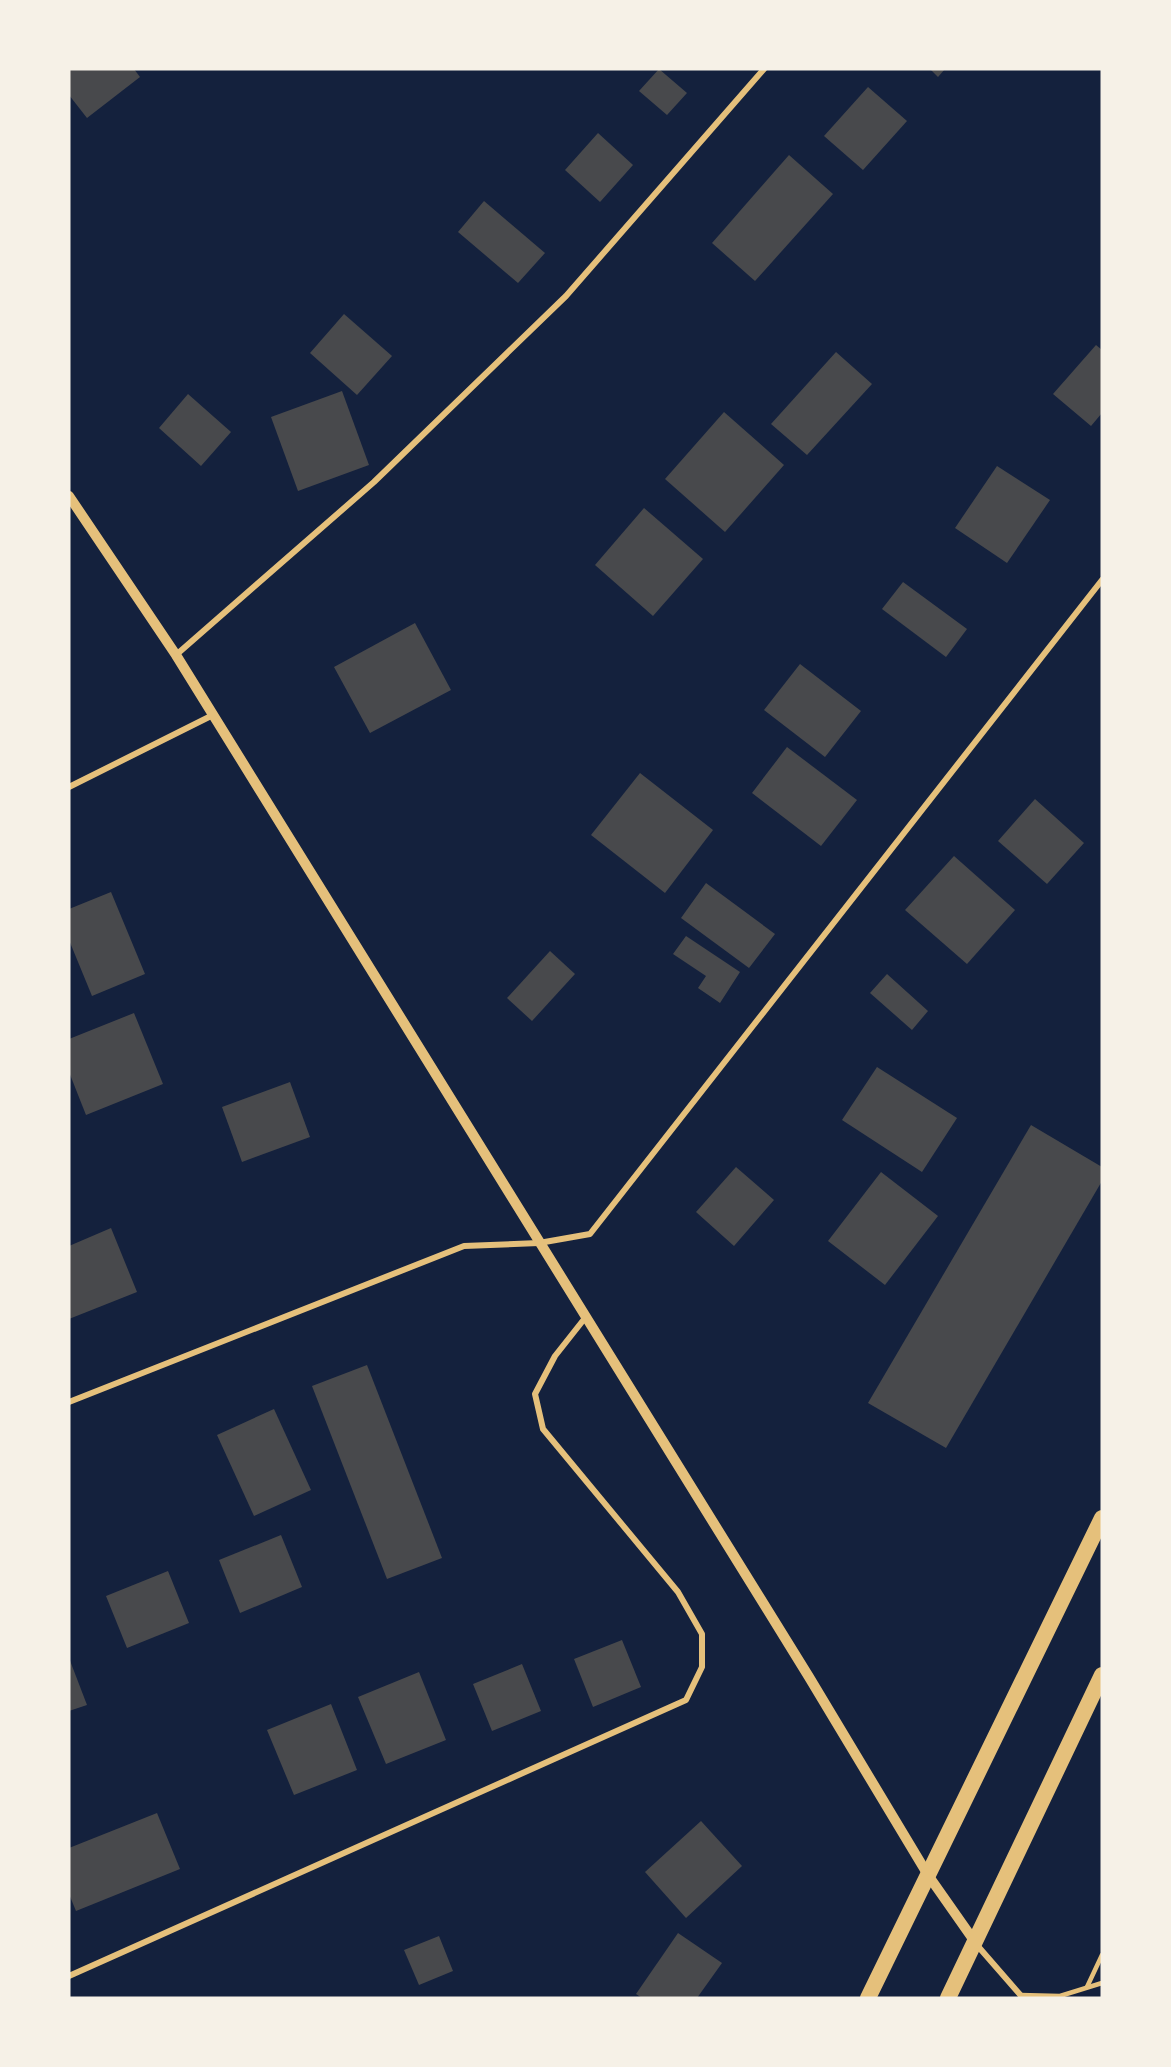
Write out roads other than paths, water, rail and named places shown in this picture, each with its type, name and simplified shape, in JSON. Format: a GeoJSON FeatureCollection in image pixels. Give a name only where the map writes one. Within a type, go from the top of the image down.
{"type":"FeatureCollection","features":[{"type":"Feature","properties":{"kind":"highway"},"geometry":{"type":"LineString","coordinates":[[868,1998],[1102,1518]]}},
{"type":"Feature","properties":{"kind":"highway"},"geometry":{"type":"LineString","coordinates":[[948,1998],[1102,1675]]}},
{"type":"Feature","properties":{"kind":"street"},"geometry":{"type":"LineString","coordinates":[[176,655],[374,482],[566,296],[764,69]]}},
{"type":"Feature","properties":{"kind":"street"},"geometry":{"type":"LineString","coordinates":[[69,496],[176,655],[803,1667],[928,1875],[975,1942],[1021,1996]]}},
{"type":"Feature","properties":{"kind":"street"},"geometry":{"type":"LineString","coordinates":[[69,1402],[464,1246],[539,1243],[590,1234],[1102,580]]}},
{"type":"Feature","properties":{"kind":"street"},"geometry":{"type":"LineString","coordinates":[[69,787],[213,715]]}},
{"type":"Feature","properties":{"kind":"street"},"geometry":{"type":"LineString","coordinates":[[69,1976],[686,1700],[702,1666],[702,1634],[678,1592],[543,1429],[535,1394],[555,1356],[585,1318]]}},
{"type":"Feature","properties":{"kind":"lane"},"geometry":{"type":"LineString","coordinates":[[1087,1987],[1102,1955]]}},
{"type":"Feature","properties":{"kind":"lane"},"geometry":{"type":"LineString","coordinates":[[1021,1996],[1060,1996],[1102,1983]]}}]}
